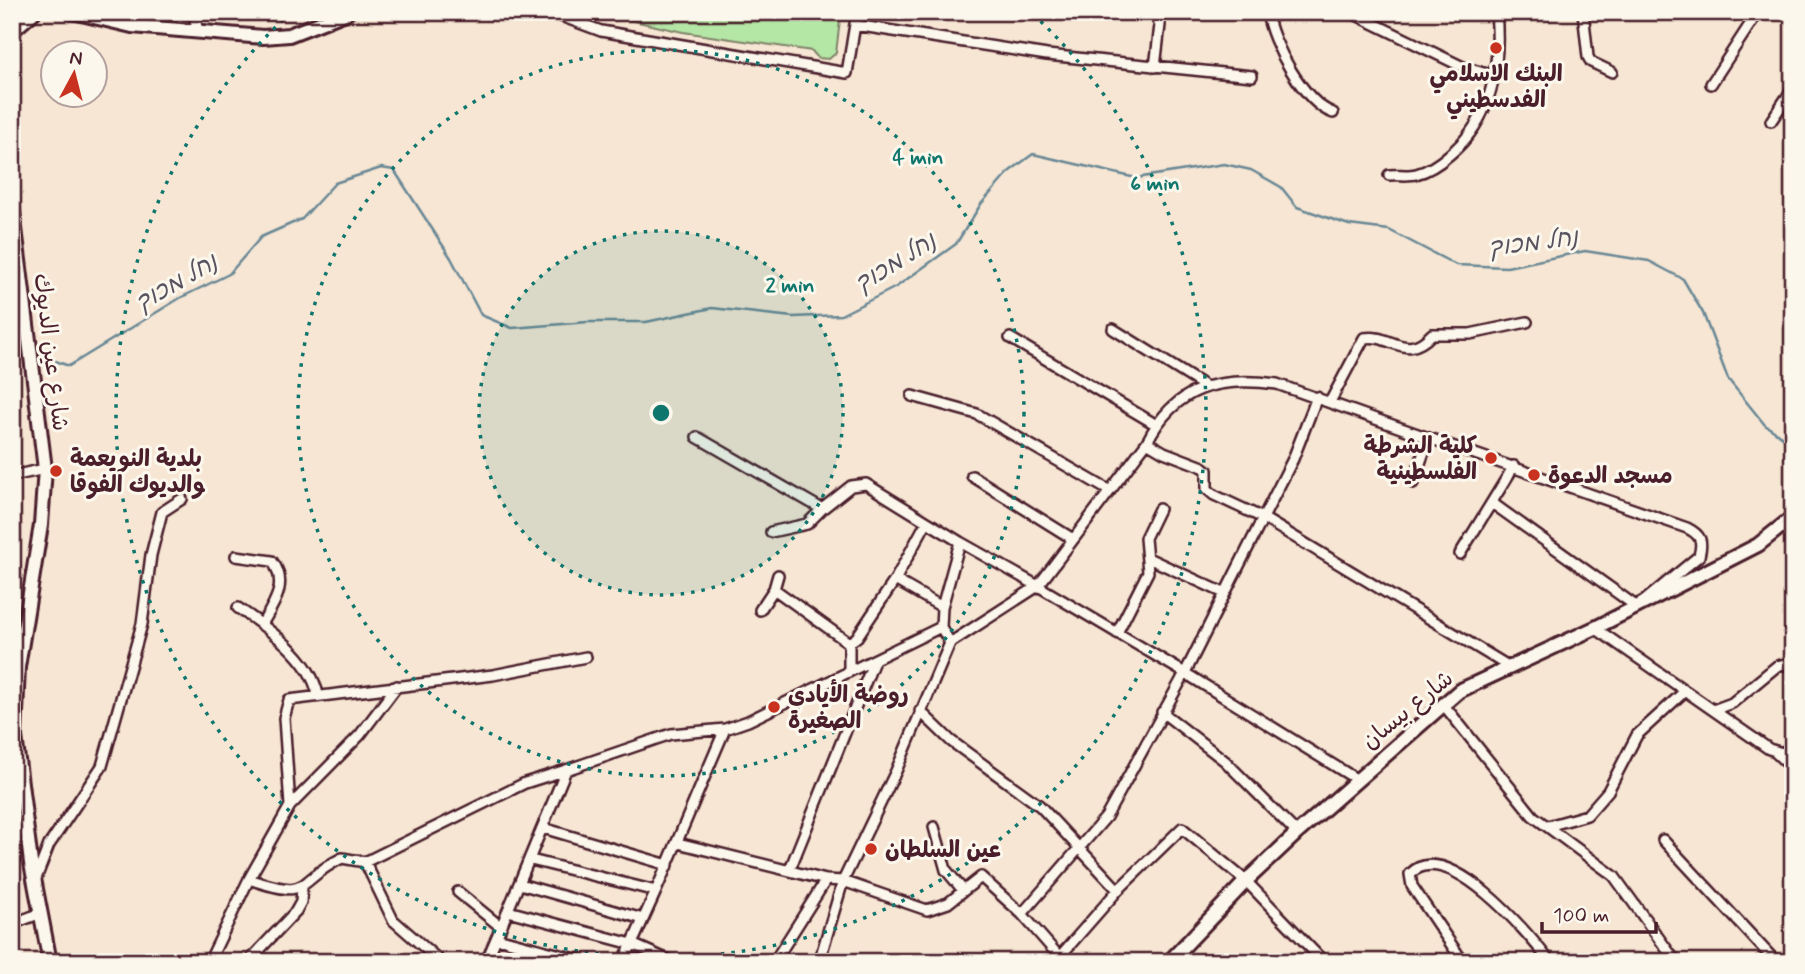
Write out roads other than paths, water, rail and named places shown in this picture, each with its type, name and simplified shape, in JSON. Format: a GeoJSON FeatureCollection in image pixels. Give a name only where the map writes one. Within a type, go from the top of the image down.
{"type":"FeatureCollection","features":[{"type":"Feature","properties":{"kind":"street"},"geometry":{"type":"LineString","coordinates":[[12,31],[34,12]]}},
{"type":"Feature","properties":{"kind":"street"},"geometry":{"type":"LineString","coordinates":[[73,12],[132,26],[262,37],[289,35],[348,12]]}},
{"type":"Feature","properties":{"kind":"street"},"geometry":{"type":"LineString","coordinates":[[193,12],[198,31]]}},
{"type":"Feature","properties":{"kind":"street"},"geometry":{"type":"LineString","coordinates":[[550,12],[601,31],[847,73],[857,12]]}},
{"type":"Feature","properties":{"kind":"street"},"geometry":{"type":"LineString","coordinates":[[1153,12],[1160,25],[1155,67]]}},
{"type":"Feature","properties":{"kind":"street"},"geometry":{"type":"LineString","coordinates":[[1267,12],[1278,43],[1295,75],[1316,103],[1333,113]]}},
{"type":"Feature","properties":{"kind":"street"},"geometry":{"type":"LineString","coordinates":[[1350,12],[1462,67],[1494,76]]}},
{"type":"Feature","properties":{"kind":"street"},"geometry":{"type":"LineString","coordinates":[[1389,175],[1416,174],[1441,161],[1460,146],[1482,117],[1494,76],[1496,12]]}},
{"type":"Feature","properties":{"kind":"street"},"geometry":{"type":"LineString","coordinates":[[1583,12],[1588,57],[1591,62],[1612,72]]}},
{"type":"Feature","properties":{"kind":"street"},"geometry":{"type":"LineString","coordinates":[[1711,84],[1758,12]]}},
{"type":"Feature","properties":{"kind":"street"},"geometry":{"type":"LineString","coordinates":[[855,25],[1047,55],[1252,76]]}},
{"type":"Feature","properties":{"kind":"street"},"geometry":{"type":"LineString","coordinates":[[1771,121],[1793,88]]}},
{"type":"Feature","properties":{"kind":"street","name":"شارع عين الديوك"},"geometry":{"type":"LineString","coordinates":[[12,204],[46,469],[41,525],[17,646],[14,714],[17,767],[50,962]]}},
{"type":"Feature","properties":{"kind":"street"},"geometry":{"type":"LineString","coordinates":[[1330,402],[1364,338],[1411,348],[1424,342],[1432,334],[1470,334],[1527,322]]}},
{"type":"Feature","properties":{"kind":"street"},"geometry":{"type":"LineString","coordinates":[[1113,329],[1203,385]]}},
{"type":"Feature","properties":{"kind":"street"},"geometry":{"type":"LineString","coordinates":[[1010,338],[1155,424]]}},
{"type":"Feature","properties":{"kind":"street"},"geometry":{"type":"LineString","coordinates":[[819,962],[844,881],[896,771],[950,643],[1038,586],[1147,442],[1155,424],[1181,400],[1203,385],[1256,382],[1317,397],[1697,533],[1702,541],[1699,556],[1637,607],[1492,503]]}},
{"type":"Feature","properties":{"kind":"street"},"geometry":{"type":"LineString","coordinates":[[912,396],[978,414],[1110,491]]}},
{"type":"Feature","properties":{"kind":"street"},"geometry":{"type":"LineString","coordinates":[[1022,915],[1079,850],[1115,803],[1185,673],[1293,459],[1317,397]]}},
{"type":"Feature","properties":{"kind":"street"},"geometry":{"type":"LineString","coordinates":[[697,436],[822,509]]}},
{"type":"Feature","properties":{"kind":"street"},"geometry":{"type":"LineString","coordinates":[[1413,483],[1429,438]]}},
{"type":"Feature","properties":{"kind":"street"},"geometry":{"type":"LineString","coordinates":[[1147,442],[1164,453],[1207,470],[1207,489],[1214,495],[1263,518],[1508,666]]}},
{"type":"Feature","properties":{"kind":"street"},"geometry":{"type":"LineString","coordinates":[[1460,554],[1514,466]]}},
{"type":"Feature","properties":{"kind":"street"},"geometry":{"type":"LineString","coordinates":[[12,476],[46,469]]}},
{"type":"Feature","properties":{"kind":"street"},"geometry":{"type":"LineString","coordinates":[[972,476],[1073,539]]}},
{"type":"Feature","properties":{"kind":"street"},"geometry":{"type":"LineString","coordinates":[[771,532],[807,524],[850,486],[866,484],[926,523],[1185,673],[1356,779]]}},
{"type":"Feature","properties":{"kind":"street"},"geometry":{"type":"LineString","coordinates":[[35,881],[49,845],[102,766],[142,624],[151,555],[162,512],[182,499]]}},
{"type":"Feature","properties":{"kind":"street"},"geometry":{"type":"LineString","coordinates":[[1117,633],[1148,572],[1145,538],[1159,509]]}},
{"type":"Feature","properties":{"kind":"street","name":"شارع بيسان"},"geometry":{"type":"LineString","coordinates":[[1169,962],[1245,881],[1356,779],[1459,691],[1595,628],[1758,545],[1793,517]]}},
{"type":"Feature","properties":{"kind":"street"},"geometry":{"type":"LineString","coordinates":[[849,643],[857,637],[895,580],[926,523]]}},
{"type":"Feature","properties":{"kind":"street"},"geometry":{"type":"LineString","coordinates":[[950,643],[941,627],[942,607],[960,542]]}},
{"type":"Feature","properties":{"kind":"street"},"geometry":{"type":"LineString","coordinates":[[236,556],[272,561],[278,570],[278,593],[262,624]]}},
{"type":"Feature","properties":{"kind":"street"},"geometry":{"type":"LineString","coordinates":[[1148,558],[1224,593]]}},
{"type":"Feature","properties":{"kind":"street"},"geometry":{"type":"LineString","coordinates":[[760,610],[774,589],[778,575]]}},
{"type":"Feature","properties":{"kind":"street"},"geometry":{"type":"LineString","coordinates":[[895,580],[942,607]]}},
{"type":"Feature","properties":{"kind":"street"},"geometry":{"type":"LineString","coordinates":[[774,589],[849,643]]}},
{"type":"Feature","properties":{"kind":"street"},"geometry":{"type":"LineString","coordinates":[[239,608],[262,624],[298,660],[316,687],[318,695]]}},
{"type":"Feature","properties":{"kind":"street"},"geometry":{"type":"LineString","coordinates":[[249,879],[281,889],[302,887],[342,859],[365,862],[526,783],[671,734],[726,729],[773,710],[941,627]]}},
{"type":"Feature","properties":{"kind":"street"},"geometry":{"type":"LineString","coordinates":[[1595,628],[1776,753],[1793,769]]}},
{"type":"Feature","properties":{"kind":"street"},"geometry":{"type":"LineString","coordinates":[[849,643],[849,673]]}},
{"type":"Feature","properties":{"kind":"street"},"geometry":{"type":"LineString","coordinates":[[290,806],[286,708],[289,701],[318,695],[493,675],[586,657]]}},
{"type":"Feature","properties":{"kind":"street"},"geometry":{"type":"LineString","coordinates":[[790,869],[874,661]]}},
{"type":"Feature","properties":{"kind":"street"},"geometry":{"type":"LineString","coordinates":[[1713,710],[1732,703],[1777,666],[1785,664],[1793,668]]}},
{"type":"Feature","properties":{"kind":"street"},"geometry":{"type":"LineString","coordinates":[[209,962],[249,879],[290,806],[360,735],[397,686]]}},
{"type":"Feature","properties":{"kind":"street"},"geometry":{"type":"LineString","coordinates":[[1548,826],[1587,815],[1608,791],[1637,736],[1685,691]]}},
{"type":"Feature","properties":{"kind":"street"},"geometry":{"type":"LineString","coordinates":[[1443,704],[1526,807],[1614,876],[1676,962]]}},
{"type":"Feature","properties":{"kind":"street"},"geometry":{"type":"LineString","coordinates":[[920,711],[951,741],[1040,806],[1118,890]]}},
{"type":"Feature","properties":{"kind":"street"},"geometry":{"type":"LineString","coordinates":[[1162,712],[1225,761],[1297,833]]}},
{"type":"Feature","properties":{"kind":"street"},"geometry":{"type":"LineString","coordinates":[[623,962],[678,843],[726,729]]}},
{"type":"Feature","properties":{"kind":"street"},"geometry":{"type":"LineString","coordinates":[[1776,753],[1793,746]]}},
{"type":"Feature","properties":{"kind":"street"},"geometry":{"type":"LineString","coordinates":[[485,962],[531,860],[566,770]]}},
{"type":"Feature","properties":{"kind":"street"},"geometry":{"type":"LineString","coordinates":[[934,827],[946,870],[962,889]]}},
{"type":"Feature","properties":{"kind":"street"},"geometry":{"type":"LineString","coordinates":[[543,828],[668,865]]}},
{"type":"Feature","properties":{"kind":"street"},"geometry":{"type":"LineString","coordinates":[[678,843],[826,880],[844,881],[927,910],[939,908],[981,877],[1022,915],[1060,960],[1118,890],[1182,828],[1245,881],[1324,962]]}},
{"type":"Feature","properties":{"kind":"street"},"geometry":{"type":"LineString","coordinates":[[1663,840],[1776,962]]}},
{"type":"Feature","properties":{"kind":"street"},"geometry":{"type":"LineString","coordinates":[[531,860],[656,891]]}},
{"type":"Feature","properties":{"kind":"street"},"geometry":{"type":"LineString","coordinates":[[365,862],[393,920],[441,962]]}},
{"type":"Feature","properties":{"kind":"street"},"geometry":{"type":"LineString","coordinates":[[1463,962],[1412,886],[1410,874],[1422,865],[1430,863],[1445,868],[1496,902],[1522,926],[1550,962]]}},
{"type":"Feature","properties":{"kind":"street"},"geometry":{"type":"LineString","coordinates":[[774,962],[826,880]]}},
{"type":"Feature","properties":{"kind":"street"},"geometry":{"type":"LineString","coordinates":[[520,884],[643,919]]}},
{"type":"Feature","properties":{"kind":"street"},"geometry":{"type":"LineString","coordinates":[[248,962],[296,911],[301,902],[302,887]]}},
{"type":"Feature","properties":{"kind":"street"},"geometry":{"type":"LineString","coordinates":[[457,892],[501,927]]}},
{"type":"Feature","properties":{"kind":"street"},"geometry":{"type":"LineString","coordinates":[[508,911],[632,944],[673,962]]}},
{"type":"Feature","properties":{"kind":"street"},"geometry":{"type":"LineString","coordinates":[[12,924],[41,913]]}},
{"type":"Feature","properties":{"kind":"street"},"geometry":{"type":"LineString","coordinates":[[497,938],[587,962]]}},
{"type":"Feature","properties":{"kind":"waterway","name":"נחל מכוך"},"geometry":{"type":"LineString","coordinates":[[35,351],[69,366],[180,298],[229,274],[261,237],[302,219],[335,183],[381,168],[394,170],[451,258],[481,315],[512,328],[588,322],[646,322],[712,308],[793,317],[841,315],[896,287],[956,244],[981,204],[1010,171],[1033,154],[1136,178],[1224,164],[1251,170],[1281,187],[1297,207],[1349,225],[1389,230],[1456,265],[1507,267],[1585,251],[1649,261],[1683,279],[1703,313],[1728,379],[1765,425],[1793,444]]}},
{"type":"Feature","properties":{"kind":"waterway","name":"נחל מכוך"},"geometry":{"type":"LineString","coordinates":[[12,321],[23,335]]}},
{"type":"Feature","properties":{"kind":"place","name":"البنك الاسلامي الفدسطيني"},"geometry":{"type":"Point","coordinates":[1496,48]}},
{"type":"Feature","properties":{"kind":"place","name":"كلية الشرطة الفلسطينية"},"geometry":{"type":"Point","coordinates":[1491,458]}},
{"type":"Feature","properties":{"kind":"place","name":"بلدية النويعمة والديوك الفوقا"},"geometry":{"type":"Point","coordinates":[56,471]}},
{"type":"Feature","properties":{"kind":"place","name":"مسجد الدعوة"},"geometry":{"type":"Point","coordinates":[1534,475]}},
{"type":"Feature","properties":{"kind":"place","name":"روضة الأيادي الصغيرة"},"geometry":{"type":"Point","coordinates":[774,707]}},
{"type":"Feature","properties":{"kind":"place","name":"عين السلطان"},"geometry":{"type":"Point","coordinates":[871,849]}}]}
